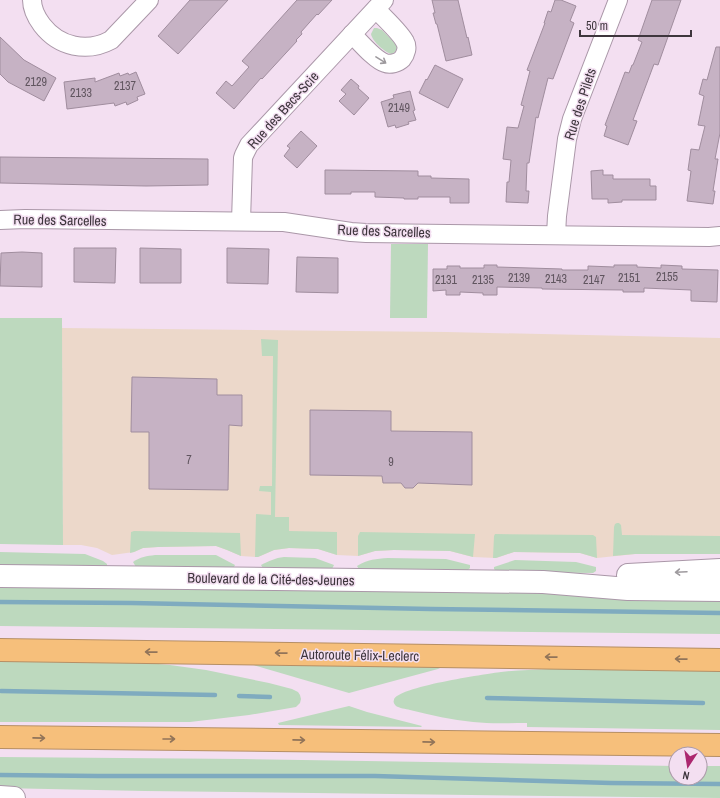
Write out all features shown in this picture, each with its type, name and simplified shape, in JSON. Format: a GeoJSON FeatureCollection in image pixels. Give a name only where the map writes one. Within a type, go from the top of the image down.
{"type":"FeatureCollection","features":[{"type":"Feature","properties":{"kind":"highway","name":"Autoroute Félix-Leclerc"},"geometry":{"type":"LineString","coordinates":[[0,650],[720,660]]}},
{"type":"Feature","properties":{"kind":"highway"},"geometry":{"type":"LineString","coordinates":[[0,737],[720,745]]}},
{"type":"Feature","properties":{"kind":"street"},"geometry":{"type":"LineString","coordinates":[[32,0],[34,13],[45,29],[61,42],[79,47],[97,46],[111,40],[149,0]]}},
{"type":"Feature","properties":{"kind":"street","name":"Rue des Pilets"},"geometry":{"type":"LineString","coordinates":[[556,235],[557,216],[569,129],[618,0]]}},
{"type":"Feature","properties":{"kind":"street","name":"Rue des Becs-Scie"},"geometry":{"type":"LineString","coordinates":[[241,222],[242,164],[246,151],[254,140],[352,34],[380,5],[406,43],[406,52],[400,60],[388,64],[384,63],[352,34]]}},
{"type":"Feature","properties":{"kind":"street","name":"Rue des Sarcelles"},"geometry":{"type":"LineString","coordinates":[[0,220],[284,222],[358,233],[720,236]]}},
{"type":"Feature","properties":{"kind":"street","name":"Boulevard de la Cité-des-Jeunes"},"geometry":{"type":"LineString","coordinates":[[543,582],[628,575],[720,570]]}},
{"type":"Feature","properties":{"kind":"street","name":"Boulevard de la Cité-des-Jeunes"},"geometry":{"type":"LineString","coordinates":[[0,576],[543,582],[628,589],[720,590]]}},
{"type":"Feature","properties":{"kind":"street"},"geometry":{"type":"LineString","coordinates":[[0,797],[14,798]]}},
{"type":"Feature","properties":{"kind":"shaded area"},"geometry":{"type":"Polygon","coordinates":[[[62,328],[447,332],[720,338],[720,554],[635,554],[597,558],[580,553],[514,552],[496,558],[473,557],[450,551],[375,551],[358,556],[337,555],[318,549],[289,548],[274,550],[258,557],[241,556],[216,546],[143,548],[134,552],[112,555],[97,548],[81,545],[63,545],[62,328]]]}},
{"type":"Feature","properties":{"kind":"green space"},"geometry":{"type":"Polygon","coordinates":[[[374,28],[382,30],[396,44],[397,48],[395,52],[392,54],[389,53],[376,43],[371,34],[374,28]]]}},
{"type":"Feature","properties":{"kind":"green space"},"geometry":{"type":"Polygon","coordinates":[[[391,244],[428,244],[427,318],[390,318],[391,244]]]}},
{"type":"Feature","properties":{"kind":"green space"},"geometry":{"type":"Polygon","coordinates":[[[0,318],[62,318],[63,545],[0,544],[0,318]]]}},
{"type":"Feature","properties":{"kind":"green space"},"geometry":{"type":"Polygon","coordinates":[[[261,339],[278,340],[275,517],[289,517],[289,531],[337,532],[337,555],[318,549],[289,548],[274,550],[255,557],[256,514],[271,515],[271,492],[259,491],[260,486],[272,486],[273,356],[262,356],[261,339]]]}},
{"type":"Feature","properties":{"kind":"green space"},"geometry":{"type":"Polygon","coordinates":[[[617,523],[621,525],[622,535],[720,536],[720,554],[635,554],[613,556],[614,527],[617,523]]]}},
{"type":"Feature","properties":{"kind":"green space"},"geometry":{"type":"Polygon","coordinates":[[[131,532],[240,533],[241,556],[216,546],[143,548],[130,553],[131,532]]]}},
{"type":"Feature","properties":{"kind":"green space"},"geometry":{"type":"Polygon","coordinates":[[[360,532],[475,534],[473,557],[450,551],[394,550],[375,551],[358,556],[358,536],[360,532]]]}},
{"type":"Feature","properties":{"kind":"green space"},"geometry":{"type":"Polygon","coordinates":[[[495,534],[593,535],[596,537],[597,558],[580,553],[514,552],[493,558],[495,534]]]}},
{"type":"Feature","properties":{"kind":"green space"},"geometry":{"type":"Polygon","coordinates":[[[0,552],[85,554],[103,561],[107,564],[107,566],[0,566],[0,552]]]}},
{"type":"Feature","properties":{"kind":"green space"},"geometry":{"type":"Polygon","coordinates":[[[216,555],[235,565],[234,567],[229,568],[136,567],[133,562],[146,556],[216,555]]]}},
{"type":"Feature","properties":{"kind":"green space"},"geometry":{"type":"Polygon","coordinates":[[[284,557],[315,558],[334,565],[332,569],[264,570],[261,565],[284,557]]]}},
{"type":"Feature","properties":{"kind":"green space"},"geometry":{"type":"Polygon","coordinates":[[[388,558],[446,559],[470,565],[470,568],[466,572],[360,571],[357,566],[368,561],[388,558]]]}},
{"type":"Feature","properties":{"kind":"green space"},"geometry":{"type":"Polygon","coordinates":[[[515,560],[576,562],[596,567],[596,571],[593,573],[497,572],[494,569],[494,567],[515,560]]]}},
{"type":"Feature","properties":{"kind":"green space"},"geometry":{"type":"Polygon","coordinates":[[[0,585],[720,595],[720,634],[0,626],[0,585]]]}},
{"type":"Feature","properties":{"kind":"green space"},"geometry":{"type":"Polygon","coordinates":[[[0,660],[136,662],[170,665],[206,670],[269,683],[298,692],[301,699],[300,703],[296,707],[249,715],[190,722],[0,722],[0,660]]]}},
{"type":"Feature","properties":{"kind":"green space"},"geometry":{"type":"Polygon","coordinates":[[[250,664],[443,665],[438,669],[349,693],[250,664]]]}},
{"type":"Feature","properties":{"kind":"green space"},"geometry":{"type":"Polygon","coordinates":[[[720,669],[720,730],[527,727],[527,723],[486,723],[449,719],[401,708],[394,704],[394,700],[399,695],[409,690],[425,686],[478,675],[519,670],[720,669]]]}},
{"type":"Feature","properties":{"kind":"green space"},"geometry":{"type":"Polygon","coordinates":[[[349,706],[422,726],[279,725],[278,723],[349,706]]]}},
{"type":"Feature","properties":{"kind":"green space"},"geometry":{"type":"Polygon","coordinates":[[[0,757],[242,759],[668,766],[668,786],[708,786],[708,766],[720,766],[720,798],[0,788],[0,757]]]}},
{"type":"Feature","properties":{"kind":"building"},"geometry":{"type":"Polygon","coordinates":[[[190,0],[228,0],[178,54],[158,36],[190,0]]]}},
{"type":"Feature","properties":{"kind":"building"},"geometry":{"type":"Polygon","coordinates":[[[297,0],[332,0],[318,15],[317,14],[301,32],[302,34],[296,40],[297,41],[262,79],[261,78],[234,109],[216,93],[226,81],[232,86],[249,67],[242,61],[297,0]]]}},
{"type":"Feature","properties":{"kind":"building"},"geometry":{"type":"Polygon","coordinates":[[[432,0],[458,0],[472,55],[446,61],[433,13],[435,13],[432,0]]]}},
{"type":"Feature","properties":{"kind":"building"},"geometry":{"type":"Polygon","coordinates":[[[555,0],[561,0],[576,6],[570,21],[574,23],[553,79],[548,78],[538,118],[536,117],[529,163],[527,163],[526,191],[529,191],[528,203],[506,202],[507,182],[509,182],[511,160],[503,159],[507,127],[518,128],[524,106],[521,105],[530,71],[527,70],[548,11],[551,12],[555,0]]]}},
{"type":"Feature","properties":{"kind":"building"},"geometry":{"type":"Polygon","coordinates":[[[652,0],[681,0],[658,65],[654,64],[633,120],[637,121],[628,145],[604,136],[607,126],[605,125],[625,72],[629,73],[642,42],[638,40],[652,0]]]}},
{"type":"Feature","properties":{"kind":"building"},"geometry":{"type":"Polygon","coordinates":[[[0,37],[24,60],[56,78],[44,101],[8,82],[0,74],[0,37]]]}},
{"type":"Feature","properties":{"kind":"building"},"geometry":{"type":"Polygon","coordinates":[[[716,47],[720,47],[720,133],[715,159],[718,159],[713,191],[715,191],[713,204],[687,201],[691,171],[688,170],[691,149],[699,150],[705,126],[698,125],[704,96],[699,94],[703,79],[707,80],[716,47]]]}},
{"type":"Feature","properties":{"kind":"building"},"geometry":{"type":"Polygon","coordinates":[[[435,65],[463,79],[448,108],[419,93],[435,65]]]}},
{"type":"Feature","properties":{"kind":"building"},"geometry":{"type":"Polygon","coordinates":[[[136,72],[145,94],[137,97],[138,100],[127,105],[126,102],[115,106],[114,103],[67,109],[64,82],[95,78],[95,82],[119,73],[120,76],[128,73],[129,75],[136,72]]]}},
{"type":"Feature","properties":{"kind":"building"},"geometry":{"type":"Polygon","coordinates":[[[351,79],[369,98],[354,115],[339,101],[346,94],[341,90],[351,79]]]}},
{"type":"Feature","properties":{"kind":"building"},"geometry":{"type":"Polygon","coordinates":[[[410,91],[416,120],[396,128],[395,125],[388,127],[381,102],[394,98],[393,95],[410,91]]]}},
{"type":"Feature","properties":{"kind":"building"},"geometry":{"type":"Polygon","coordinates":[[[301,131],[317,146],[297,168],[284,156],[290,148],[287,146],[301,131]]]}},
{"type":"Feature","properties":{"kind":"building"},"geometry":{"type":"Polygon","coordinates":[[[0,157],[208,159],[208,185],[146,186],[0,183],[0,157]]]}},
{"type":"Feature","properties":{"kind":"building"},"geometry":{"type":"Polygon","coordinates":[[[325,170],[418,171],[418,176],[431,176],[431,178],[469,179],[469,203],[450,203],[450,197],[418,197],[418,199],[404,199],[375,197],[375,192],[325,194],[325,170]]]}},
{"type":"Feature","properties":{"kind":"building"},"geometry":{"type":"Polygon","coordinates":[[[603,170],[603,175],[613,175],[613,179],[650,179],[650,186],[656,186],[656,200],[622,200],[622,202],[608,203],[608,199],[592,199],[591,171],[603,170]]]}},
{"type":"Feature","properties":{"kind":"building"},"geometry":{"type":"Polygon","coordinates":[[[74,248],[116,248],[115,283],[74,282],[74,248]]]}},
{"type":"Feature","properties":{"kind":"building"},"geometry":{"type":"Polygon","coordinates":[[[140,248],[181,249],[181,283],[140,283],[140,248]]]}},
{"type":"Feature","properties":{"kind":"building"},"geometry":{"type":"Polygon","coordinates":[[[227,248],[269,249],[268,284],[227,283],[227,248]]]}},
{"type":"Feature","properties":{"kind":"building"},"geometry":{"type":"Polygon","coordinates":[[[1,253],[42,253],[42,287],[0,286],[1,253]]]}},
{"type":"Feature","properties":{"kind":"building"},"geometry":{"type":"Polygon","coordinates":[[[297,257],[338,258],[338,293],[296,292],[297,257]]]}},
{"type":"Feature","properties":{"kind":"building"},"geometry":{"type":"Polygon","coordinates":[[[484,265],[497,265],[497,267],[588,270],[588,266],[614,267],[614,265],[637,265],[637,267],[661,268],[661,265],[682,266],[682,269],[718,270],[717,302],[691,301],[691,290],[644,288],[644,292],[623,292],[623,290],[497,287],[497,295],[460,292],[460,295],[446,295],[446,290],[433,291],[433,269],[447,269],[447,266],[460,266],[460,268],[484,268],[484,265]]]}},
{"type":"Feature","properties":{"kind":"building"},"geometry":{"type":"Polygon","coordinates":[[[132,377],[217,379],[217,395],[242,395],[242,426],[229,425],[228,490],[149,489],[149,432],[131,432],[132,377]]]}},
{"type":"Feature","properties":{"kind":"building"},"geometry":{"type":"Polygon","coordinates":[[[310,410],[391,411],[391,431],[472,432],[472,485],[418,483],[413,488],[405,488],[401,483],[383,483],[382,476],[310,475],[310,410]]]}},
{"type":"Feature","properties":{"kind":"waterway"},"geometry":{"type":"LineString","coordinates":[[0,602],[720,613]]}},
{"type":"Feature","properties":{"kind":"waterway"},"geometry":{"type":"LineString","coordinates":[[1,691],[215,695]]}},
{"type":"Feature","properties":{"kind":"waterway"},"geometry":{"type":"LineString","coordinates":[[239,696],[270,697]]}},
{"type":"Feature","properties":{"kind":"waterway"},"geometry":{"type":"LineString","coordinates":[[487,698],[703,703]]}},
{"type":"Feature","properties":{"kind":"waterway"},"geometry":{"type":"LineString","coordinates":[[0,775],[375,776],[611,783],[720,784]]}}]}
